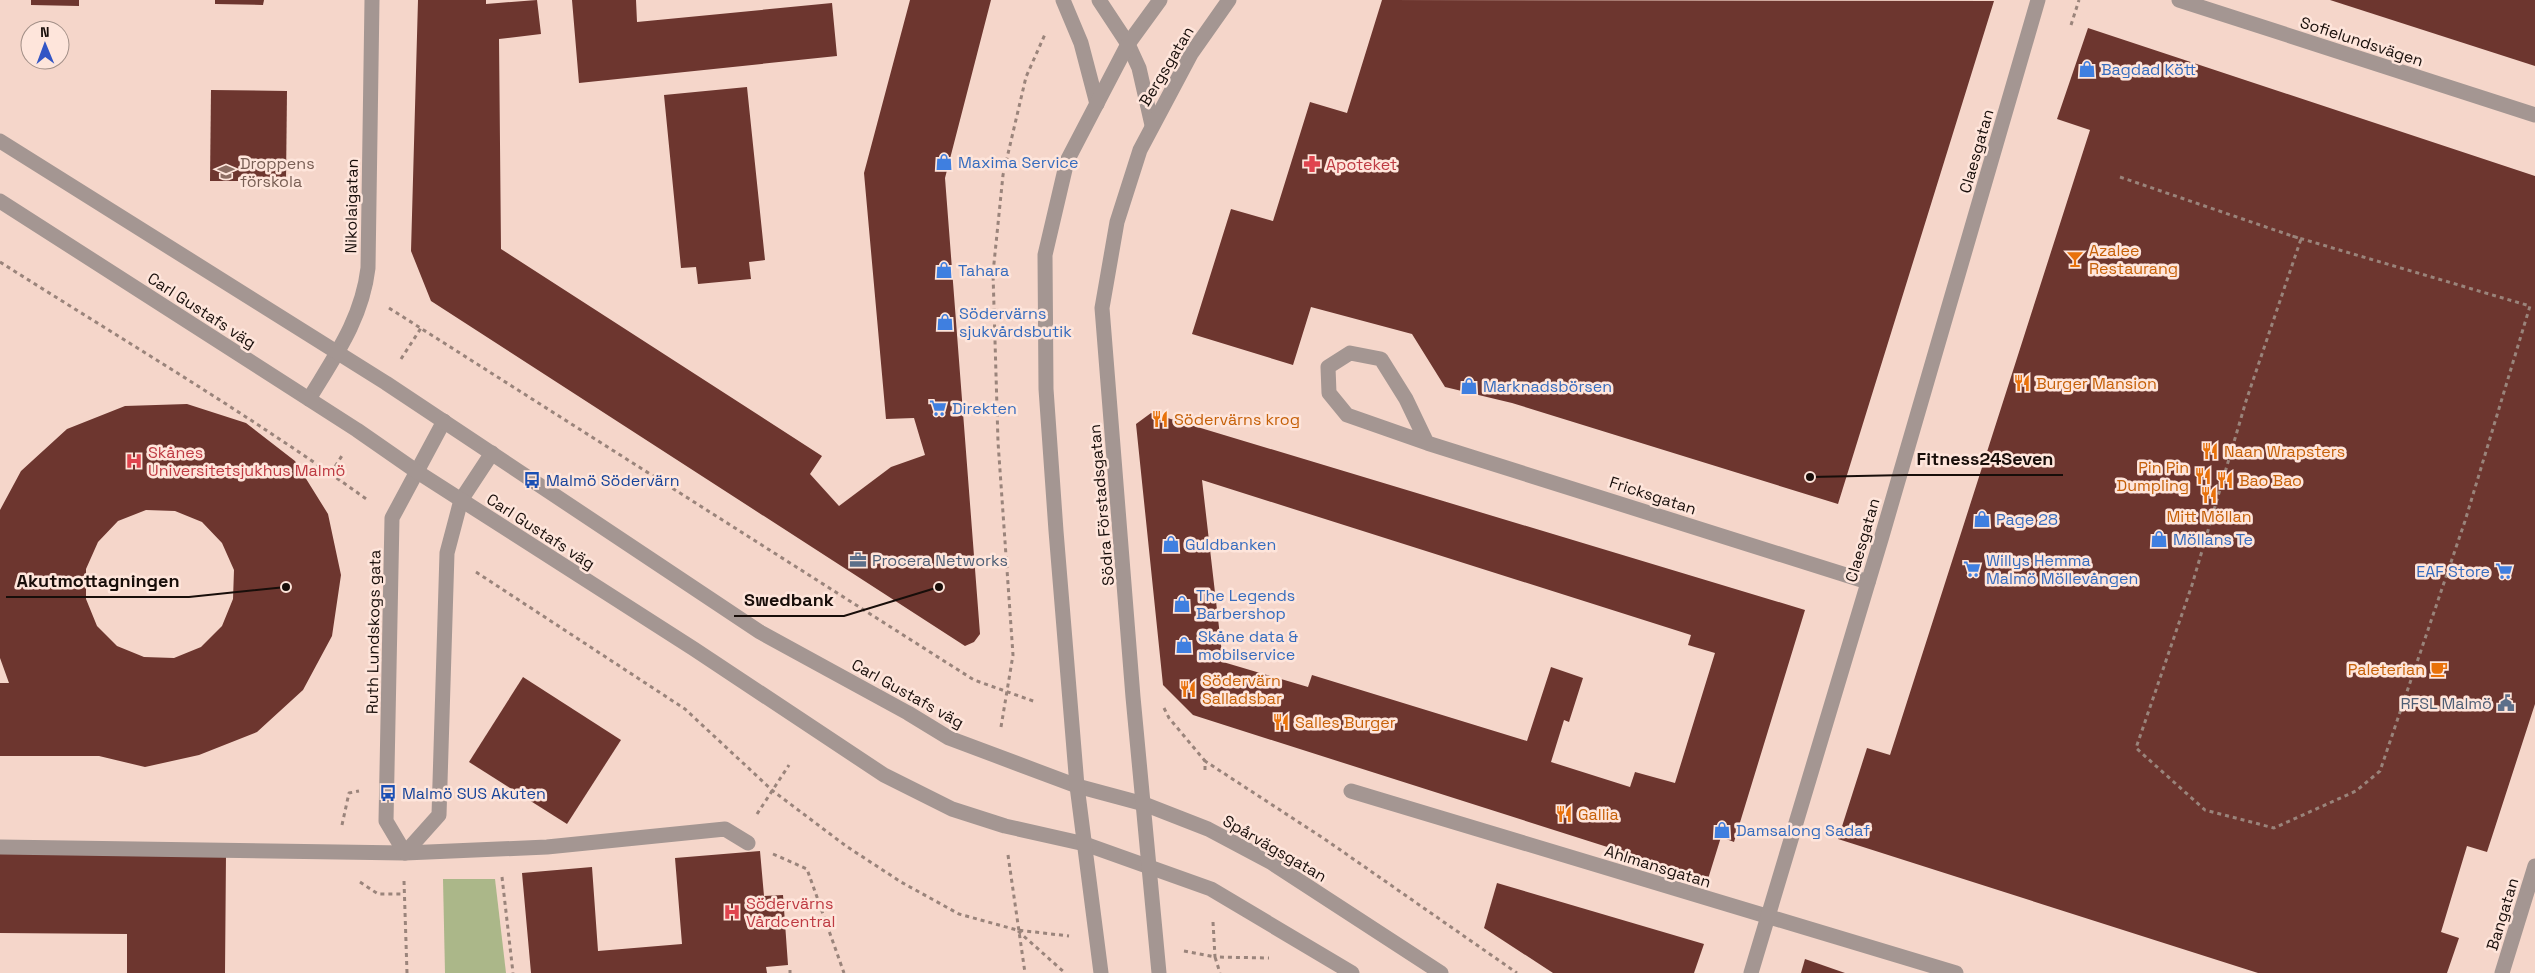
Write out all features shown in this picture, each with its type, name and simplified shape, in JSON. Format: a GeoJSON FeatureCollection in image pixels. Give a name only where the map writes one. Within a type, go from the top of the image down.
{"type":"FeatureCollection","features":[{"type":"Feature","properties":{"kind":"street","name":"Nikolaigatan"},"geometry":{"type":"LineString","coordinates":[[309,399],[357,317],[365,293],[368,268],[372,0]]}},
{"type":"Feature","properties":{"kind":"street"},"geometry":{"type":"LineString","coordinates":[[1099,0],[1128,44],[1139,68],[1152,125]]}},
{"type":"Feature","properties":{"kind":"street"},"geometry":{"type":"LineString","coordinates":[[1102,973],[1077,786],[1046,389],[1045,255],[1067,161],[1128,44],[1160,0]]}},
{"type":"Feature","properties":{"kind":"street","name":"Bergsgatan"},"geometry":{"type":"LineString","coordinates":[[1152,125],[1191,54],[1229,0]]}},
{"type":"Feature","properties":{"kind":"street","name":"Claesgatan"},"geometry":{"type":"LineString","coordinates":[[1751,973],[1769,918],[2038,0]]}},
{"type":"Feature","properties":{"kind":"street","name":"Sofielundsvägen"},"geometry":{"type":"LineString","coordinates":[[2179,0],[2535,115]]}},
{"type":"Feature","properties":{"kind":"street"},"geometry":{"type":"LineString","coordinates":[[1065,6],[1081,43],[1097,104]]}},
{"type":"Feature","properties":{"kind":"street","name":"Södra Förstadsgatan"},"geometry":{"type":"LineString","coordinates":[[1152,125],[1140,150],[1117,222],[1102,308],[1159,973]]}},
{"type":"Feature","properties":{"kind":"street","name":"Carl Gustafs väg"},"geometry":{"type":"LineString","coordinates":[[0,141],[444,421],[760,632],[908,713],[949,738],[1077,786]]}},
{"type":"Feature","properties":{"kind":"street","name":"Carl Gustafs väg"},"geometry":{"type":"LineString","coordinates":[[0,201],[309,399],[416,471],[884,775],[952,808],[1005,826],[1085,844]]}},
{"type":"Feature","properties":{"kind":"street","name":"Fricksgatan"},"geometry":{"type":"LineString","coordinates":[[1427,442],[1406,399],[1381,359],[1350,353],[1328,367],[1329,394],[1347,415],[1427,442],[1868,582]]}},
{"type":"Feature","properties":{"kind":"street","name":"Ruth Lundskogs gata"},"geometry":{"type":"LineString","coordinates":[[405,852],[386,821],[392,518],[444,421]]}},
{"type":"Feature","properties":{"kind":"street"},"geometry":{"type":"LineString","coordinates":[[405,852],[439,815],[446,553],[462,500],[492,453]]}},
{"type":"Feature","properties":{"kind":"street","name":"Spårvägsgatan"},"geometry":{"type":"LineString","coordinates":[[1077,786],[1144,804],[1208,829],[1272,863],[1441,973]]}},
{"type":"Feature","properties":{"kind":"street","name":"Ahlmansgatan"},"geometry":{"type":"LineString","coordinates":[[1351,790],[1956,973]]}},
{"type":"Feature","properties":{"kind":"street"},"geometry":{"type":"LineString","coordinates":[[0,847],[405,852],[547,848],[725,829],[748,843]]}},
{"type":"Feature","properties":{"kind":"street"},"geometry":{"type":"LineString","coordinates":[[1085,844],[1211,889],[1352,973]]}},
{"type":"Feature","properties":{"kind":"street","name":"Bangatan"},"geometry":{"type":"LineString","coordinates":[[2502,973],[2535,866]]}},
{"type":"Feature","properties":{"kind":"path"},"geometry":{"type":"LineString","coordinates":[[2071,25],[2079,0]]}},
{"type":"Feature","properties":{"kind":"path"},"geometry":{"type":"LineString","coordinates":[[997,756],[1013,655],[998,442],[993,272],[1003,176],[1026,77],[1047,29],[1065,6]]}},
{"type":"Feature","properties":{"kind":"path"},"geometry":{"type":"LineString","coordinates":[[2120,177],[2292,236],[2301,239],[2246,401],[2192,585],[2136,748],[2206,810],[2274,828],[2356,790],[2380,771],[2465,521],[2530,306],[2292,236]]}},
{"type":"Feature","properties":{"kind":"path"},"geometry":{"type":"LineString","coordinates":[[0,262],[112,331],[315,463],[392,518]]}},
{"type":"Feature","properties":{"kind":"path"},"geometry":{"type":"LineString","coordinates":[[365,293],[974,680],[1036,702]]}},
{"type":"Feature","properties":{"kind":"path"},"geometry":{"type":"LineString","coordinates":[[446,553],[685,709],[773,791],[846,846],[901,882],[959,914],[1017,930],[1066,973]]}},
{"type":"Feature","properties":{"kind":"path"},"geometry":{"type":"LineString","coordinates":[[1162,703],[1169,718],[1204,761],[1326,840],[1517,973]]}},
{"type":"Feature","properties":{"kind":"path"},"geometry":{"type":"LineString","coordinates":[[1204,761],[1205,770]]}},
{"type":"Feature","properties":{"kind":"path"},"geometry":{"type":"LineString","coordinates":[[790,765],[758,811],[748,843],[807,869],[844,973]]}},
{"type":"Feature","properties":{"kind":"path"},"geometry":{"type":"LineString","coordinates":[[1005,826],[1017,930],[1025,973]]}},
{"type":"Feature","properties":{"kind":"path"},"geometry":{"type":"LineString","coordinates":[[499,849],[513,973]]}},
{"type":"Feature","properties":{"kind":"path"},"geometry":{"type":"LineString","coordinates":[[405,852],[403,894],[407,973]]}},
{"type":"Feature","properties":{"kind":"path"},"geometry":{"type":"LineString","coordinates":[[1212,915],[1215,957],[1272,958]]}},
{"type":"Feature","properties":{"kind":"green space"},"geometry":{"type":"Polygon","coordinates":[[[443,879],[495,879],[506,973],[445,973],[443,879]]]}},
{"type":"Feature","properties":{"kind":"building"},"geometry":{"type":"Polygon","coordinates":[[[31,0],[79,0],[79,6],[31,5],[31,0]]]}},
{"type":"Feature","properties":{"kind":"building"},"geometry":{"type":"Polygon","coordinates":[[[215,0],[264,0],[263,5],[215,4],[215,0]]]}},
{"type":"Feature","properties":{"kind":"building"},"geometry":{"type":"Polygon","coordinates":[[[418,0],[486,0],[486,4],[537,0],[541,34],[499,39],[501,249],[822,456],[810,474],[839,506],[891,467],[925,455],[914,418],[886,419],[864,173],[910,0],[991,0],[945,178],[980,634],[974,642],[965,646],[431,301],[411,251],[418,0]]]}},
{"type":"Feature","properties":{"kind":"building"},"geometry":{"type":"Polygon","coordinates":[[[572,0],[636,0],[637,22],[832,3],[837,56],[579,83],[572,0]]]}},
{"type":"Feature","properties":{"kind":"building"},"geometry":{"type":"Polygon","coordinates":[[[1382,0],[1994,1],[1838,504],[1512,403],[1445,387],[1412,334],[1311,307],[1293,365],[1192,334],[1231,209],[1273,221],[1310,102],[1347,113],[1382,0]]]}},
{"type":"Feature","properties":{"kind":"building"},"geometry":{"type":"Polygon","coordinates":[[[2330,0],[2535,0],[2535,66],[2330,0]]]}},
{"type":"Feature","properties":{"kind":"building"},"geometry":{"type":"Polygon","coordinates":[[[2088,28],[2535,176],[2535,704],[2487,852],[2467,846],[2441,932],[2459,938],[2447,973],[2258,973],[1838,839],[1867,748],[1890,755],[2090,130],[2057,119],[2088,28]]]}},
{"type":"Feature","properties":{"kind":"building"},"geometry":{"type":"Polygon","coordinates":[[[747,87],[765,260],[749,262],[751,279],[698,284],[696,267],[681,268],[664,95],[747,87]]]}},
{"type":"Feature","properties":{"kind":"building"},"geometry":{"type":"Polygon","coordinates":[[[211,90],[287,91],[286,181],[210,181],[211,90]]]}},
{"type":"Feature","properties":{"kind":"building"},"geometry":{"type":"Polygon","coordinates":[[[187,404],[246,423],[295,461],[328,514],[341,575],[332,636],[303,690],[257,732],[199,755],[145,767],[99,756],[0,756],[0,683],[9,683],[0,658],[0,510],[21,471],[67,429],[125,406],[187,404]],[[146,510],[118,521],[98,542],[86,569],[86,599],[97,626],[117,646],[144,657],[174,658],[201,647],[222,626],[233,599],[234,570],[222,543],[202,522],[175,511],[146,510]]]}},
{"type":"Feature","properties":{"kind":"building"},"geometry":{"type":"Polygon","coordinates":[[[1151,413],[1805,610],[1734,842],[1721,837],[1708,879],[1193,715],[1163,685],[1136,424],[1151,413]],[[1202,480],[1223,662],[1308,687],[1312,675],[1527,741],[1551,667],[1583,678],[1569,722],[1564,720],[1551,762],[1630,787],[1635,772],[1675,783],[1715,653],[1688,645],[1691,635],[1202,480]]]}},
{"type":"Feature","properties":{"kind":"building"},"geometry":{"type":"Polygon","coordinates":[[[523,677],[621,740],[567,824],[469,762],[523,677]]]}},
{"type":"Feature","properties":{"kind":"building","name":"Södervärns Vårdcentral"},"geometry":{"type":"Polygon","coordinates":[[[760,851],[764,896],[783,895],[788,965],[766,967],[767,973],[531,973],[522,873],[592,867],[598,951],[682,944],[675,858],[760,851]]]}},
{"type":"Feature","properties":{"kind":"building"},"geometry":{"type":"Polygon","coordinates":[[[0,853],[226,854],[225,973],[127,973],[127,934],[0,933],[0,853]]]}},
{"type":"Feature","properties":{"kind":"building"},"geometry":{"type":"Polygon","coordinates":[[[1497,883],[1704,944],[1694,973],[1553,973],[1484,928],[1497,883]]]}},
{"type":"Feature","properties":{"kind":"building"},"geometry":{"type":"Polygon","coordinates":[[[1805,959],[1845,973],[1801,973],[1805,959]]]}},
{"type":"Feature","properties":{"kind":"place","name":"Bagdad Kött"},"geometry":{"type":"Point","coordinates":[2087,69]}},
{"type":"Feature","properties":{"kind":"place","name":"Maxima Service"},"geometry":{"type":"Point","coordinates":[944,162]}},
{"type":"Feature","properties":{"kind":"place","name":"Apoteket"},"geometry":{"type":"Point","coordinates":[1312,164]}},
{"type":"Feature","properties":{"kind":"place","name":"Droppens förskola"},"geometry":{"type":"Point","coordinates":[226,172]}},
{"type":"Feature","properties":{"kind":"place","name":"Azalee Restaurang"},"geometry":{"type":"Point","coordinates":[2075,259]}},
{"type":"Feature","properties":{"kind":"place","name":"Tahara"},"geometry":{"type":"Point","coordinates":[944,270]}},
{"type":"Feature","properties":{"kind":"place","name":"Södervärns sjukvårdsbutik"},"geometry":{"type":"Point","coordinates":[945,322]}},
{"type":"Feature","properties":{"kind":"place","name":"Burger Mansion"},"geometry":{"type":"Point","coordinates":[2022,383]}},
{"type":"Feature","properties":{"kind":"place","name":"Marknadsbörsen"},"geometry":{"type":"Point","coordinates":[1469,386]}},
{"type":"Feature","properties":{"kind":"place","name":"Direkten"},"geometry":{"type":"Point","coordinates":[938,408]}},
{"type":"Feature","properties":{"kind":"place","name":"Södervärns krog"},"geometry":{"type":"Point","coordinates":[1160,419]}},
{"type":"Feature","properties":{"kind":"place","name":"Naan Wrapsters"},"geometry":{"type":"Point","coordinates":[2210,451]}},
{"type":"Feature","properties":{"kind":"place","name":"Skånes Universitetsjukhus Malmö"},"geometry":{"type":"Point","coordinates":[134,461]}},
{"type":"Feature","properties":{"kind":"place","name":"Pin Pin Dumpling"},"geometry":{"type":"Point","coordinates":[2203,476]}},
{"type":"Feature","properties":{"kind":"place","name":"Fitness24Seven"},"geometry":{"type":"Point","coordinates":[1810,477]}},
{"type":"Feature","properties":{"kind":"place","name":"Malmö Södervärn"},"geometry":{"type":"Point","coordinates":[532,480]}},
{"type":"Feature","properties":{"kind":"place","name":"Bao Bao"},"geometry":{"type":"Point","coordinates":[2225,480]}},
{"type":"Feature","properties":{"kind":"place","name":"Mitt Möllan"},"geometry":{"type":"Point","coordinates":[2209,495]}},
{"type":"Feature","properties":{"kind":"place","name":"Page 28"},"geometry":{"type":"Point","coordinates":[1982,519]}},
{"type":"Feature","properties":{"kind":"place","name":"Möllans Te"},"geometry":{"type":"Point","coordinates":[2159,539]}},
{"type":"Feature","properties":{"kind":"place","name":"Guldbanken"},"geometry":{"type":"Point","coordinates":[1171,544]}},
{"type":"Feature","properties":{"kind":"place","name":"Procera Networks"},"geometry":{"type":"Point","coordinates":[858,560]}},
{"type":"Feature","properties":{"kind":"place","name":"Willys Hemma Malmö Möllevången"},"geometry":{"type":"Point","coordinates":[1972,569]}},
{"type":"Feature","properties":{"kind":"place","name":"EAF Store"},"geometry":{"type":"Point","coordinates":[2504,571]}},
{"type":"Feature","properties":{"kind":"place","name":"Akutmottagningen"},"geometry":{"type":"Point","coordinates":[286,587]}},
{"type":"Feature","properties":{"kind":"place","name":"Swedbank"},"geometry":{"type":"Point","coordinates":[939,587]}},
{"type":"Feature","properties":{"kind":"place","name":"The Legends Barbershop"},"geometry":{"type":"Point","coordinates":[1182,604]}},
{"type":"Feature","properties":{"kind":"place","name":"Skåne data & mobilservice"},"geometry":{"type":"Point","coordinates":[1184,645]}},
{"type":"Feature","properties":{"kind":"place","name":"Paleterian"},"geometry":{"type":"Point","coordinates":[2439,669]}},
{"type":"Feature","properties":{"kind":"place","name":"Södervärn Salladsbar"},"geometry":{"type":"Point","coordinates":[1188,689]}},
{"type":"Feature","properties":{"kind":"place","name":"RFSL Malmö"},"geometry":{"type":"Point","coordinates":[2506,703]}},
{"type":"Feature","properties":{"kind":"place","name":"Salles Burger"},"geometry":{"type":"Point","coordinates":[1281,722]}},
{"type":"Feature","properties":{"kind":"place","name":"Malmö SUS Akuten"},"geometry":{"type":"Point","coordinates":[388,793]}},
{"type":"Feature","properties":{"kind":"place","name":"Gallia"},"geometry":{"type":"Point","coordinates":[1564,814]}},
{"type":"Feature","properties":{"kind":"place","name":"Damsalong Sadaf"},"geometry":{"type":"Point","coordinates":[1722,830]}},
{"type":"Feature","properties":{"kind":"place","name":"Södervärns Vårdcentral"},"geometry":{"type":"Point","coordinates":[732,912]}}]}
